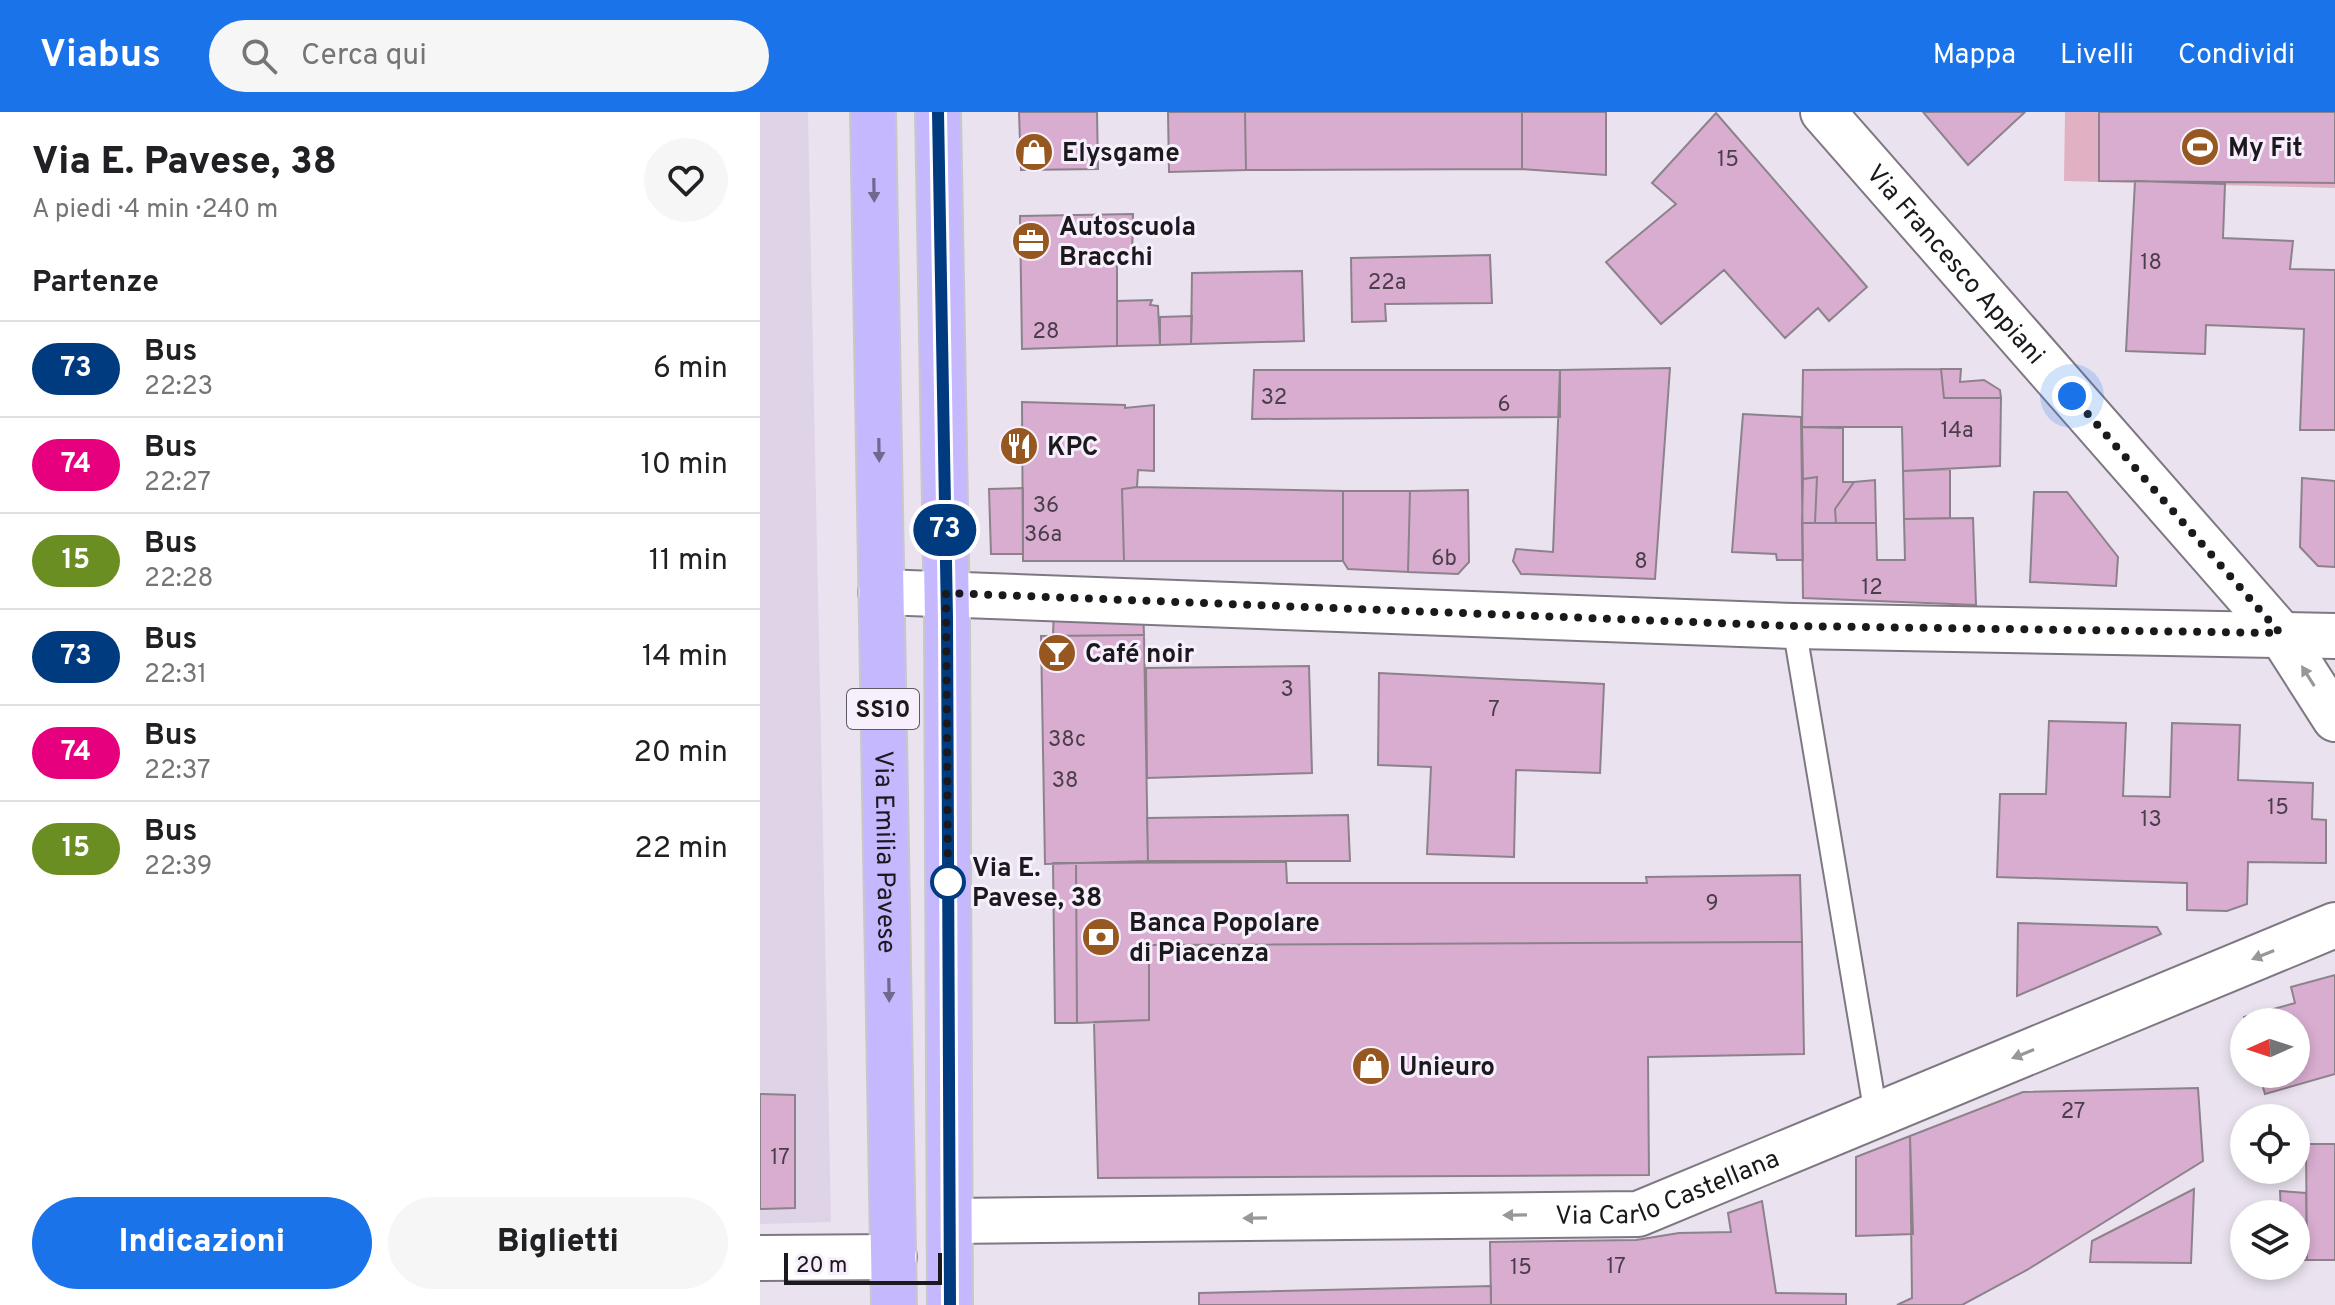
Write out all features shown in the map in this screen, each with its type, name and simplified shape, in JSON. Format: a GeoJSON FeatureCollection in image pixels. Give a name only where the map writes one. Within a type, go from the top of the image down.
{"type":"FeatureCollection","features":[{"type":"Feature","properties":{"kind":"main road","name":"Via Emilia Pavese"},"geometry":{"type":"LineString","coordinates":[[873,112],[894,1305]]}},
{"type":"Feature","properties":{"kind":"main road","name":"SS10"},"geometry":{"type":"LineString","coordinates":[[938,112],[946,593],[950,1305]]}},
{"type":"Feature","properties":{"kind":"street","name":"Via Francesco Appiani"},"geometry":{"type":"LineString","coordinates":[[1823,112],[2280,633],[2335,719]]}},
{"type":"Feature","properties":{"kind":"street"},"geometry":{"type":"LineString","coordinates":[[881,592],[1794,626],[2335,636]]}},
{"type":"Feature","properties":{"kind":"street","name":"Via Carlo Castellana"},"geometry":{"type":"LineString","coordinates":[[950,1221],[1638,1214],[2335,925]]}},
{"type":"Feature","properties":{"kind":"street"},"geometry":{"type":"LineString","coordinates":[[760,1258],[894,1257]]}},
{"type":"Feature","properties":{"kind":"lane"},"geometry":{"type":"LineString","coordinates":[[1794,626],[1876,1115]]}},
{"type":"Feature","properties":{"kind":"shaded area"},"geometry":{"type":"Polygon","coordinates":[[[760,112],[808,112],[831,1222],[760,1224],[760,112]]]}},
{"type":"Feature","properties":{"kind":"shaded area","name":"My Fit"},"geometry":{"type":"Polygon","coordinates":[[[2065,112],[2335,112],[2335,188],[2064,181],[2065,112]]]}},
{"type":"Feature","properties":{"kind":"building"},"geometry":{"type":"Polygon","coordinates":[[[1019,112],[1097,112],[1098,169],[1021,170],[1019,112]]]}},
{"type":"Feature","properties":{"kind":"building"},"geometry":{"type":"Polygon","coordinates":[[[1168,112],[1245,112],[1246,170],[1169,172],[1168,112]]]}},
{"type":"Feature","properties":{"kind":"building"},"geometry":{"type":"Polygon","coordinates":[[[1245,112],[1522,112],[1522,169],[1246,170],[1245,112]]]}},
{"type":"Feature","properties":{"kind":"building"},"geometry":{"type":"Polygon","coordinates":[[[1522,112],[1606,112],[1606,175],[1522,169],[1522,112]]]}},
{"type":"Feature","properties":{"kind":"building"},"geometry":{"type":"Polygon","coordinates":[[[1923,112],[2025,112],[1968,165],[1923,112]]]}},
{"type":"Feature","properties":{"kind":"building","name":"My Fit"},"geometry":{"type":"Polygon","coordinates":[[[2099,112],[2335,112],[2335,183],[2099,181],[2099,112]]]}},
{"type":"Feature","properties":{"kind":"building"},"geometry":{"type":"Polygon","coordinates":[[[1716,113],[1867,287],[1829,321],[1818,308],[1785,338],[1724,270],[1661,324],[1606,262],[1676,204],[1652,183],[1716,113]]]}},
{"type":"Feature","properties":{"kind":"building"},"geometry":{"type":"Polygon","coordinates":[[[2135,181],[2225,184],[2223,238],[2293,241],[2290,269],[2335,270],[2335,430],[2300,430],[2304,329],[2206,325],[2205,354],[2126,351],[2135,181]]]}},
{"type":"Feature","properties":{"kind":"building"},"geometry":{"type":"Polygon","coordinates":[[[1133,214],[1132,261],[1117,260],[1117,346],[1022,349],[1020,216],[1133,214]]]}},
{"type":"Feature","properties":{"kind":"building"},"geometry":{"type":"Polygon","coordinates":[[[1490,255],[1492,303],[1385,304],[1386,321],[1352,322],[1351,258],[1490,255]]]}},
{"type":"Feature","properties":{"kind":"building"},"geometry":{"type":"Polygon","coordinates":[[[1302,271],[1304,341],[1191,344],[1192,273],[1302,271]]]}},
{"type":"Feature","properties":{"kind":"building"},"geometry":{"type":"Polygon","coordinates":[[[1152,300],[1150,305],[1158,306],[1160,345],[1117,346],[1117,301],[1152,300]]]}},
{"type":"Feature","properties":{"kind":"building"},"geometry":{"type":"Polygon","coordinates":[[[1192,316],[1191,344],[1160,345],[1160,317],[1192,316]]]}},
{"type":"Feature","properties":{"kind":"building"},"geometry":{"type":"Polygon","coordinates":[[[1670,368],[1655,579],[1521,574],[1513,561],[1516,549],[1553,552],[1560,370],[1670,368]]]}},
{"type":"Feature","properties":{"kind":"building"},"geometry":{"type":"Polygon","coordinates":[[[1941,369],[1944,398],[2001,398],[2000,466],[1903,471],[1902,427],[1802,427],[1803,370],[1941,369]]]}},
{"type":"Feature","properties":{"kind":"building"},"geometry":{"type":"Polygon","coordinates":[[[1941,369],[1961,369],[1960,382],[1984,380],[2000,390],[2001,398],[1944,398],[1941,369]]]}},
{"type":"Feature","properties":{"kind":"building"},"geometry":{"type":"Polygon","coordinates":[[[1254,370],[1560,370],[1560,417],[1252,419],[1254,370]]]}},
{"type":"Feature","properties":{"kind":"building"},"geometry":{"type":"Polygon","coordinates":[[[1022,402],[1125,405],[1125,408],[1154,405],[1154,471],[1138,470],[1137,487],[1122,489],[1124,561],[1023,561],[1022,402]]]}},
{"type":"Feature","properties":{"kind":"building"},"geometry":{"type":"Polygon","coordinates":[[[1743,414],[1801,417],[1803,560],[1777,560],[1776,554],[1732,552],[1743,414]]]}},
{"type":"Feature","properties":{"kind":"building"},"geometry":{"type":"Polygon","coordinates":[[[1802,427],[1843,428],[1843,482],[1854,482],[1835,509],[1836,523],[1815,523],[1817,477],[1803,479],[1802,427]]]}},
{"type":"Feature","properties":{"kind":"building"},"geometry":{"type":"Polygon","coordinates":[[[1950,469],[1950,518],[1904,519],[1903,471],[1950,469]]]}},
{"type":"Feature","properties":{"kind":"building"},"geometry":{"type":"Polygon","coordinates":[[[1817,477],[1815,523],[1802,523],[1803,479],[1817,477]]]}},
{"type":"Feature","properties":{"kind":"building"},"geometry":{"type":"Polygon","coordinates":[[[2302,478],[2335,481],[2335,567],[2318,566],[2300,547],[2302,478]]]}},
{"type":"Feature","properties":{"kind":"building"},"geometry":{"type":"Polygon","coordinates":[[[1875,480],[1876,523],[1836,523],[1835,509],[1854,482],[1875,480]]]}},
{"type":"Feature","properties":{"kind":"building"},"geometry":{"type":"Polygon","coordinates":[[[1023,488],[1023,554],[991,554],[989,489],[1023,488]]]}},
{"type":"Feature","properties":{"kind":"building"},"geometry":{"type":"Polygon","coordinates":[[[1122,489],[1343,491],[1343,561],[1124,561],[1122,489]]]}},
{"type":"Feature","properties":{"kind":"building"},"geometry":{"type":"Polygon","coordinates":[[[1468,490],[1469,562],[1458,574],[1408,572],[1410,491],[1468,490]]]}},
{"type":"Feature","properties":{"kind":"building"},"geometry":{"type":"Polygon","coordinates":[[[1343,491],[1410,491],[1408,572],[1348,569],[1343,561],[1343,491]]]}},
{"type":"Feature","properties":{"kind":"building"},"geometry":{"type":"Polygon","coordinates":[[[2034,492],[2067,492],[2118,557],[2116,586],[2030,582],[2034,492]]]}},
{"type":"Feature","properties":{"kind":"building"},"geometry":{"type":"Polygon","coordinates":[[[1973,518],[1976,605],[1803,598],[1802,523],[1876,523],[1877,560],[1905,560],[1904,519],[1973,518]]]}},
{"type":"Feature","properties":{"kind":"building"},"geometry":{"type":"Polygon","coordinates":[[[1054,607],[1143,607],[1144,635],[1053,636],[1054,607]]]}},
{"type":"Feature","properties":{"kind":"building"},"geometry":{"type":"Polygon","coordinates":[[[1144,635],[1148,861],[1045,864],[1041,636],[1144,635]]]}},
{"type":"Feature","properties":{"kind":"building"},"geometry":{"type":"Polygon","coordinates":[[[1309,666],[1312,773],[1147,778],[1146,668],[1309,666]]]}},
{"type":"Feature","properties":{"kind":"building"},"geometry":{"type":"Polygon","coordinates":[[[1379,673],[1604,684],[1600,773],[1516,770],[1514,857],[1427,854],[1431,767],[1378,765],[1379,673]]]}},
{"type":"Feature","properties":{"kind":"building"},"geometry":{"type":"Polygon","coordinates":[[[2049,721],[2126,723],[2123,796],[2170,797],[2172,723],[2240,725],[2238,780],[2313,783],[2312,819],[2326,820],[2326,863],[2248,862],[2247,904],[2227,911],[2187,910],[2187,883],[1997,877],[2000,794],[2046,794],[2049,721]]]}},
{"type":"Feature","properties":{"kind":"building"},"geometry":{"type":"Polygon","coordinates":[[[1348,815],[1350,861],[1148,861],[1147,818],[1348,815]]]}},
{"type":"Feature","properties":{"kind":"building"},"geometry":{"type":"Polygon","coordinates":[[[1286,862],[1287,883],[1647,883],[1646,877],[1800,875],[1802,942],[1149,945],[1149,1020],[1077,1023],[1076,863],[1286,862]]]}},
{"type":"Feature","properties":{"kind":"building"},"geometry":{"type":"Polygon","coordinates":[[[1053,863],[1076,863],[1077,1023],[1055,1023],[1053,863]]]}},
{"type":"Feature","properties":{"kind":"building"},"geometry":{"type":"Polygon","coordinates":[[[2018,923],[2157,927],[2161,934],[2017,996],[2018,923]]]}},
{"type":"Feature","properties":{"kind":"building","name":"Unieuro"},"geometry":{"type":"Polygon","coordinates":[[[1802,942],[1804,1054],[1648,1057],[1649,1175],[1098,1178],[1094,1022],[1149,1020],[1149,945],[1802,942]]]}},
{"type":"Feature","properties":{"kind":"building"},"geometry":{"type":"Polygon","coordinates":[[[2335,975],[2335,1074],[2310,1081],[2310,1008],[2277,1008],[2295,1003],[2291,987],[2335,975]]]}},
{"type":"Feature","properties":{"kind":"building"},"geometry":{"type":"Polygon","coordinates":[[[2198,1088],[2203,1161],[2027,1270],[1962,1305],[1897,1305],[1912,1298],[1910,1136],[2023,1092],[2198,1088]]]}},
{"type":"Feature","properties":{"kind":"building"},"geometry":{"type":"Polygon","coordinates":[[[2263,1088],[2286,1088],[2265,1094],[2263,1088]]]}},
{"type":"Feature","properties":{"kind":"building"},"geometry":{"type":"Polygon","coordinates":[[[760,1094],[795,1095],[795,1208],[760,1209],[760,1094]]]}},
{"type":"Feature","properties":{"kind":"building"},"geometry":{"type":"Polygon","coordinates":[[[1910,1136],[1913,1234],[1856,1236],[1856,1157],[1910,1136]]]}},
{"type":"Feature","properties":{"kind":"building"},"geometry":{"type":"Polygon","coordinates":[[[2310,1144],[2335,1144],[2335,1260],[2310,1260],[2310,1200],[2306,1200],[2306,1184],[2310,1184],[2310,1144]]]}},
{"type":"Feature","properties":{"kind":"building"},"geometry":{"type":"Polygon","coordinates":[[[2194,1189],[2191,1263],[2090,1262],[2092,1241],[2194,1189]]]}},
{"type":"Feature","properties":{"kind":"building"},"geometry":{"type":"Polygon","coordinates":[[[2280,1191],[2306,1193],[2306,1200],[2280,1200],[2280,1191]]]}},
{"type":"Feature","properties":{"kind":"building"},"geometry":{"type":"Polygon","coordinates":[[[1762,1201],[1776,1293],[1846,1294],[1846,1305],[1491,1305],[1490,1242],[1636,1240],[1679,1233],[1731,1232],[1728,1213],[1762,1201]]]}},
{"type":"Feature","properties":{"kind":"building"},"geometry":{"type":"Polygon","coordinates":[[[1491,1286],[1491,1305],[1199,1305],[1199,1293],[1491,1286]]]}},
{"type":"Feature","properties":{"kind":"bus line","name":"73"},"geometry":{"type":"LineString","coordinates":[[938,112],[947,618],[950,1305]]}},
{"type":"Feature","properties":{"kind":"place","name":"My Fit"},"geometry":{"type":"Point","coordinates":[2200,147]}},
{"type":"Feature","properties":{"kind":"place","name":"Elysgame"},"geometry":{"type":"Point","coordinates":[1034,152]}},
{"type":"Feature","properties":{"kind":"place","name":"Autoscuola Bracchi"},"geometry":{"type":"Point","coordinates":[1031,241]}},
{"type":"Feature","properties":{"kind":"place","name":"KPC"},"geometry":{"type":"Point","coordinates":[1019,446]}},
{"type":"Feature","properties":{"kind":"place","name":"Café noir"},"geometry":{"type":"Point","coordinates":[1057,653]}},
{"type":"Feature","properties":{"kind":"place","name":"Via E. Pavese, 38"},"geometry":{"type":"Point","coordinates":[948,882]}},
{"type":"Feature","properties":{"kind":"place","name":"Banca Popolare di Piacenza"},"geometry":{"type":"Point","coordinates":[1101,937]}},
{"type":"Feature","properties":{"kind":"place","name":"Unieuro"},"geometry":{"type":"Point","coordinates":[1371,1066]}},
{"type":"Feature","properties":{"kind":"route"},"geometry":{"type":"LineString","coordinates":[[948,882],[946,593],[1794,626],[2280,633],[2072,396]]}}]}
